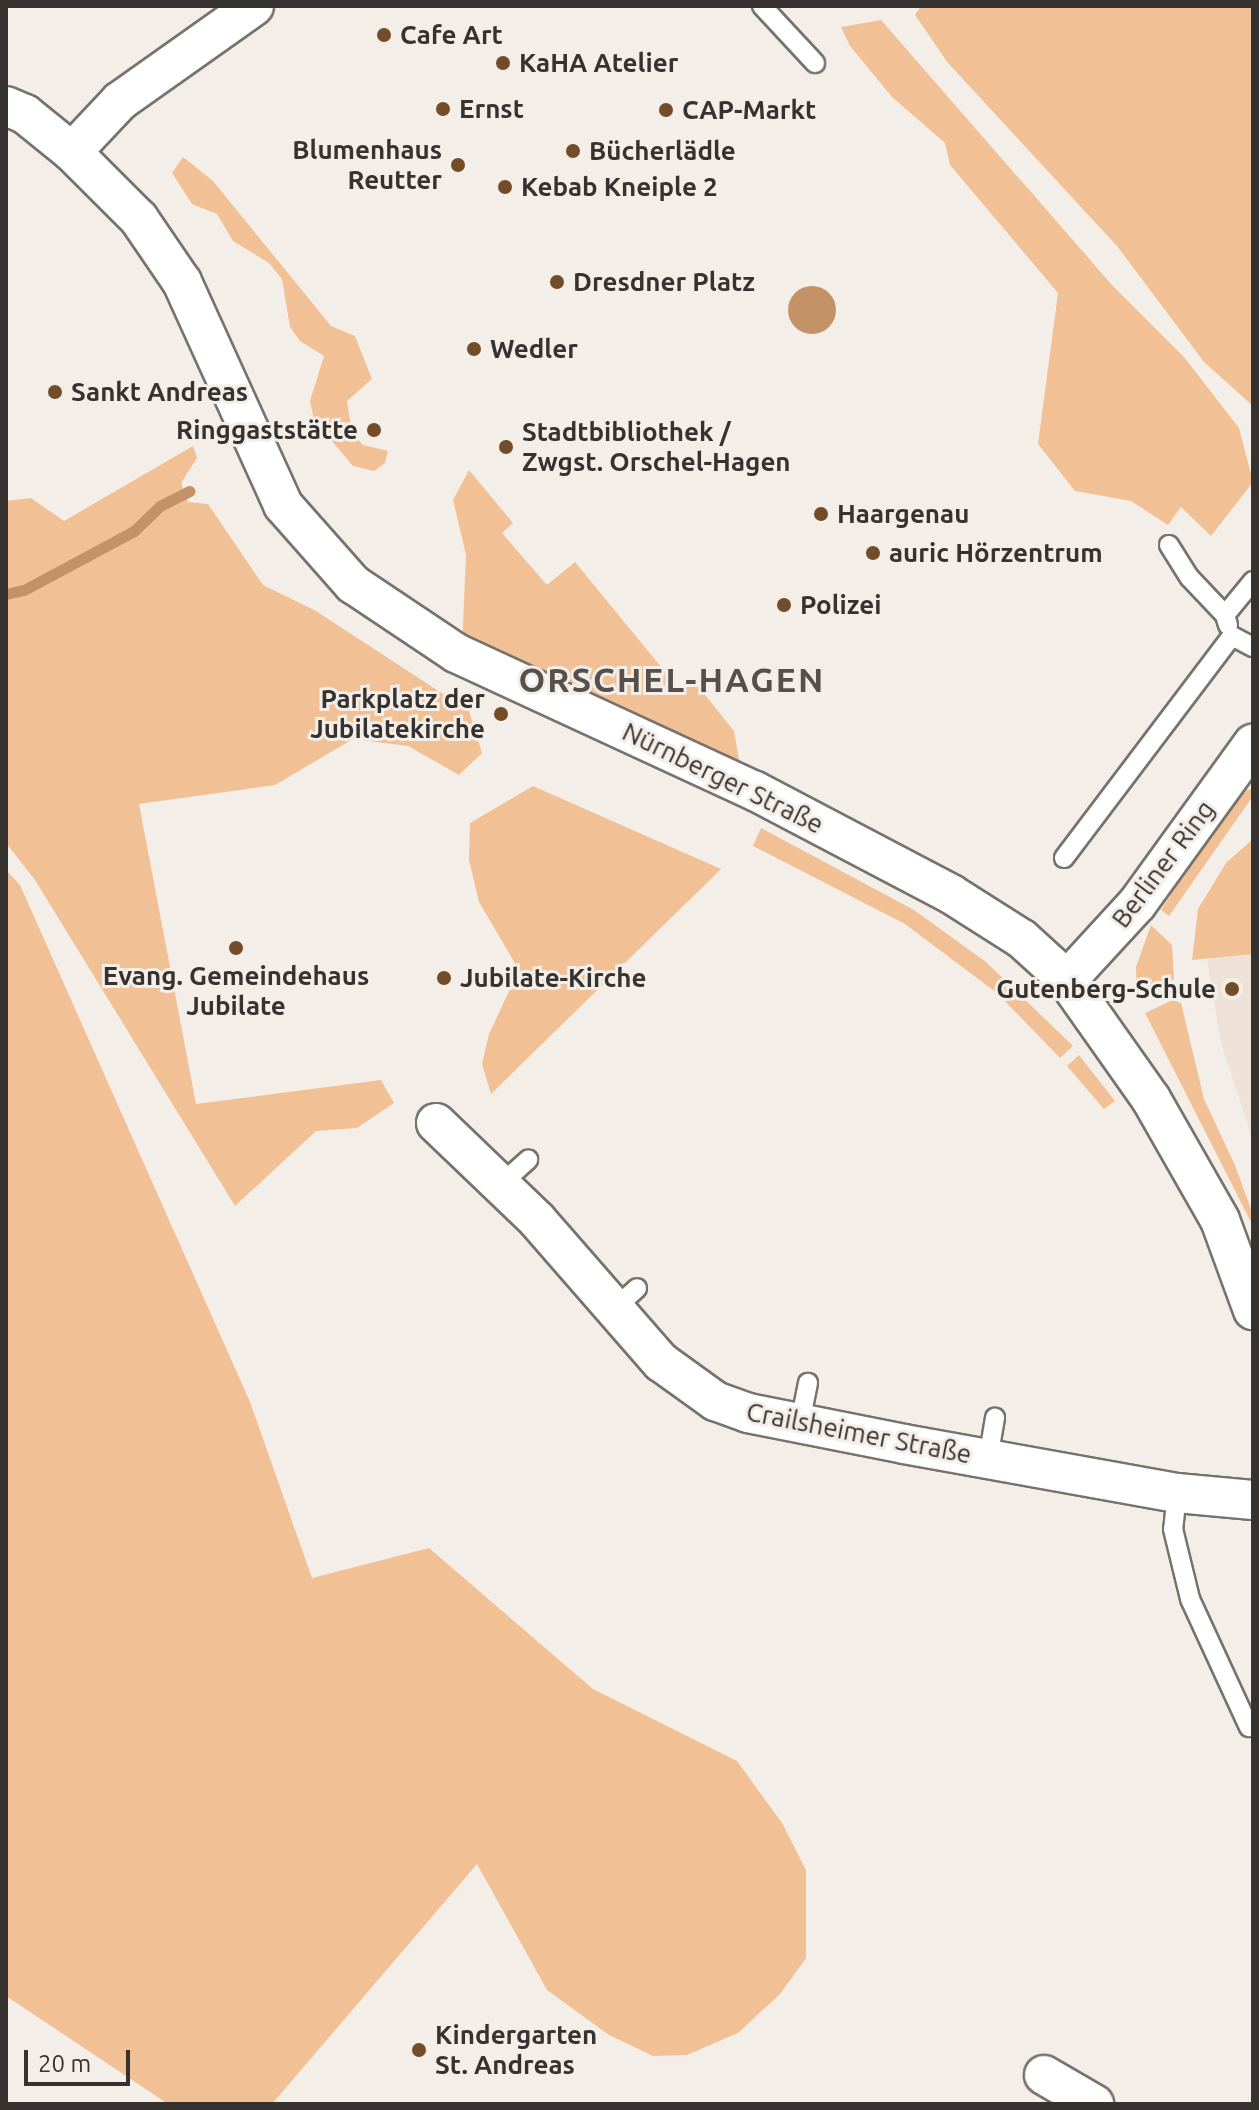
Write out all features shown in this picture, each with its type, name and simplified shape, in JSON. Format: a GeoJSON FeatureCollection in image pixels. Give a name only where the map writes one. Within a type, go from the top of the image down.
{"type":"FeatureCollection","features":[{"type":"Feature","properties":{"kind":"street"},"geometry":{"type":"LineString","coordinates":[[72,152],[120,101],[254,6]]}},
{"type":"Feature","properties":{"kind":"street","name":"Nürnberger Straße"},"geometry":{"type":"LineString","coordinates":[[6,106],[25,114],[72,152],[139,219],[182,282],[283,505],[353,584],[456,653],[755,791],[951,894],[1022,939],[1067,980],[1151,1099],[1220,1220],[1253,1310]]}},
{"type":"Feature","properties":{"kind":"street","name":"Berliner Ring"},"geometry":{"type":"LineString","coordinates":[[1067,980],[1137,904],[1253,744]]}},
{"type":"Feature","properties":{"kind":"street","name":"Crailsheimer Straße"},"geometry":{"type":"LineString","coordinates":[[436,1123],[626,1299],[661,1362],[715,1401],[800,1423],[988,1459],[1177,1493],[1253,1500]]}},
{"type":"Feature","properties":{"kind":"street"},"geometry":{"type":"LineString","coordinates":[[1044,2075],[1094,2104]]}},
{"type":"Feature","properties":{"kind":"lane"},"geometry":{"type":"LineString","coordinates":[[762,6],[815,63]]}},
{"type":"Feature","properties":{"kind":"lane"},"geometry":{"type":"LineString","coordinates":[[1169,545],[1190,578],[1225,615],[1232,636],[1253,647]]}},
{"type":"Feature","properties":{"kind":"lane"},"geometry":{"type":"LineString","coordinates":[[1225,615],[1253,581]]}},
{"type":"Feature","properties":{"kind":"lane"},"geometry":{"type":"LineString","coordinates":[[1064,858],[1232,636]]}},
{"type":"Feature","properties":{"kind":"lane"},"geometry":{"type":"LineString","coordinates":[[500,1185],[528,1160]]}},
{"type":"Feature","properties":{"kind":"lane"},"geometry":{"type":"LineString","coordinates":[[800,1423],[808,1383]]}},
{"type":"Feature","properties":{"kind":"lane"},"geometry":{"type":"LineString","coordinates":[[988,1459],[995,1418]]}},
{"type":"Feature","properties":{"kind":"lane"},"geometry":{"type":"LineString","coordinates":[[1177,1493],[1173,1529],[1190,1599],[1249,1727]]}},
{"type":"Feature","properties":{"kind":"shaded area"},"geometry":{"type":"Polygon","coordinates":[[[921,6],[1253,6],[1253,406],[1204,362],[1117,246],[948,63],[915,15],[921,6]]]}},
{"type":"Feature","properties":{"kind":"shaded area"},"geometry":{"type":"Polygon","coordinates":[[[881,20],[1112,285],[1184,357],[1239,428],[1253,482],[1211,536],[1181,507],[1168,525],[1131,501],[1075,491],[1038,444],[1058,293],[950,165],[945,143],[892,97],[850,46],[841,27],[881,20]]]}},
{"type":"Feature","properties":{"kind":"shaded area"},"geometry":{"type":"Polygon","coordinates":[[[183,157],[213,181],[331,326],[355,336],[372,379],[347,401],[352,433],[363,445],[388,451],[385,463],[374,471],[353,466],[314,420],[310,401],[324,356],[300,341],[290,327],[282,279],[269,263],[233,241],[217,214],[192,204],[172,173],[183,157]]]}},
{"type":"Feature","properties":{"kind":"shaded area"},"geometry":{"type":"Polygon","coordinates":[[[812,286],[829,293],[836,310],[829,327],[812,334],[795,327],[788,310],[795,293],[812,286]]]}},
{"type":"Feature","properties":{"kind":"shaded area"},"geometry":{"type":"Polygon","coordinates":[[[193,446],[197,458],[181,483],[188,502],[208,504],[263,585],[316,611],[469,711],[482,753],[459,775],[408,746],[353,739],[275,785],[139,804],[196,1104],[381,1080],[394,1103],[357,1128],[316,1131],[235,1206],[35,880],[6,843],[6,501],[31,498],[64,521],[193,446]]]}},
{"type":"Feature","properties":{"kind":"shaded area"},"geometry":{"type":"Polygon","coordinates":[[[469,470],[513,523],[502,533],[547,585],[575,562],[680,690],[693,680],[734,731],[743,782],[462,647],[466,555],[453,500],[469,470]]]}},
{"type":"Feature","properties":{"kind":"shaded area"},"geometry":{"type":"Polygon","coordinates":[[[533,786],[721,869],[491,1094],[482,1064],[489,1034],[519,970],[479,902],[469,860],[470,823],[533,786]]]}},
{"type":"Feature","properties":{"kind":"shaded area"},"geometry":{"type":"Polygon","coordinates":[[[1253,789],[1253,796],[1169,916],[1161,910],[1189,867],[1241,791],[1253,789]]]}},
{"type":"Feature","properties":{"kind":"shaded area"},"geometry":{"type":"Polygon","coordinates":[[[761,828],[914,910],[986,962],[1073,1046],[1060,1058],[997,993],[905,924],[753,846],[761,828]]]}},
{"type":"Feature","properties":{"kind":"shaded area"},"geometry":{"type":"Polygon","coordinates":[[[1253,839],[1253,954],[1192,960],[1198,909],[1226,863],[1253,839]]]}},
{"type":"Feature","properties":{"kind":"shaded area","name":"Gutenberg-Schule"},"geometry":{"type":"Polygon","coordinates":[[[1253,858],[1253,1140],[1221,1043],[1203,935],[1253,858]]]}},
{"type":"Feature","properties":{"kind":"shaded area"},"geometry":{"type":"Polygon","coordinates":[[[6,870],[20,885],[250,1402],[312,1578],[429,1548],[593,1689],[737,1761],[782,1823],[806,1870],[806,1958],[780,1994],[738,2033],[687,2055],[653,2056],[609,2035],[547,1990],[477,1864],[272,2104],[168,2104],[6,1996],[6,870]]]}},
{"type":"Feature","properties":{"kind":"shaded area"},"geometry":{"type":"Polygon","coordinates":[[[1151,925],[1172,945],[1174,979],[1137,1000],[1136,967],[1151,925]]]}},
{"type":"Feature","properties":{"kind":"shaded area"},"geometry":{"type":"Polygon","coordinates":[[[1173,1000],[1181,1003],[1204,1099],[1234,1163],[1253,1214],[1251,1222],[1145,1013],[1173,1000]]]}},
{"type":"Feature","properties":{"kind":"shaded area"},"geometry":{"type":"Polygon","coordinates":[[[1079,1055],[1115,1101],[1104,1109],[1067,1066],[1079,1055]]]}},
{"type":"Feature","properties":{"kind":"waterway"},"geometry":{"type":"LineString","coordinates":[[6,594],[24,590],[134,531],[160,506],[189,491]]}},
{"type":"Feature","properties":{"kind":"place","name":"Cafe Art"},"geometry":{"type":"Point","coordinates":[384,35]}},
{"type":"Feature","properties":{"kind":"place","name":"KaHA Atelier"},"geometry":{"type":"Point","coordinates":[503,63]}},
{"type":"Feature","properties":{"kind":"place","name":"Ernst"},"geometry":{"type":"Point","coordinates":[443,109]}},
{"type":"Feature","properties":{"kind":"place","name":"CAP-Markt"},"geometry":{"type":"Point","coordinates":[666,110]}},
{"type":"Feature","properties":{"kind":"place","name":"Bücherlädle"},"geometry":{"type":"Point","coordinates":[573,151]}},
{"type":"Feature","properties":{"kind":"place","name":"Blumenhaus Reutter"},"geometry":{"type":"Point","coordinates":[458,165]}},
{"type":"Feature","properties":{"kind":"place","name":"Kebab Kneiple 2"},"geometry":{"type":"Point","coordinates":[505,187]}},
{"type":"Feature","properties":{"kind":"place","name":"Dresdner Platz"},"geometry":{"type":"Point","coordinates":[557,282]}},
{"type":"Feature","properties":{"kind":"place","name":"Wedler"},"geometry":{"type":"Point","coordinates":[474,349]}},
{"type":"Feature","properties":{"kind":"place","name":"Sankt Andreas"},"geometry":{"type":"Point","coordinates":[55,392]}},
{"type":"Feature","properties":{"kind":"place","name":"Ringgaststätte"},"geometry":{"type":"Point","coordinates":[374,430]}},
{"type":"Feature","properties":{"kind":"place","name":"Stadtbibliothek / Zwgst. Orschel-Hagen"},"geometry":{"type":"Point","coordinates":[506,447]}},
{"type":"Feature","properties":{"kind":"place","name":"Haargenau"},"geometry":{"type":"Point","coordinates":[821,514]}},
{"type":"Feature","properties":{"kind":"place","name":"auric Hörzentrum"},"geometry":{"type":"Point","coordinates":[873,553]}},
{"type":"Feature","properties":{"kind":"place","name":"Polizei"},"geometry":{"type":"Point","coordinates":[784,605]}},
{"type":"Feature","properties":{"kind":"place","name":"Parkplatz der Jubilatekirche"},"geometry":{"type":"Point","coordinates":[501,714]}},
{"type":"Feature","properties":{"kind":"place","name":"Evang. Gemeindehaus Jubilate"},"geometry":{"type":"Point","coordinates":[236,948]}},
{"type":"Feature","properties":{"kind":"place","name":"Jubilate-Kirche"},"geometry":{"type":"Point","coordinates":[444,978]}},
{"type":"Feature","properties":{"kind":"place","name":"Gutenberg-Schule"},"geometry":{"type":"Point","coordinates":[1232,989]}},
{"type":"Feature","properties":{"kind":"place","name":"Kindergarten St. Andreas"},"geometry":{"type":"Point","coordinates":[419,2050]}},
{"type":"Feature","properties":{"kind":"district","name":"ORSCHEL-HAGEN"},"geometry":{"type":"Point","coordinates":[672,680]}}]}
